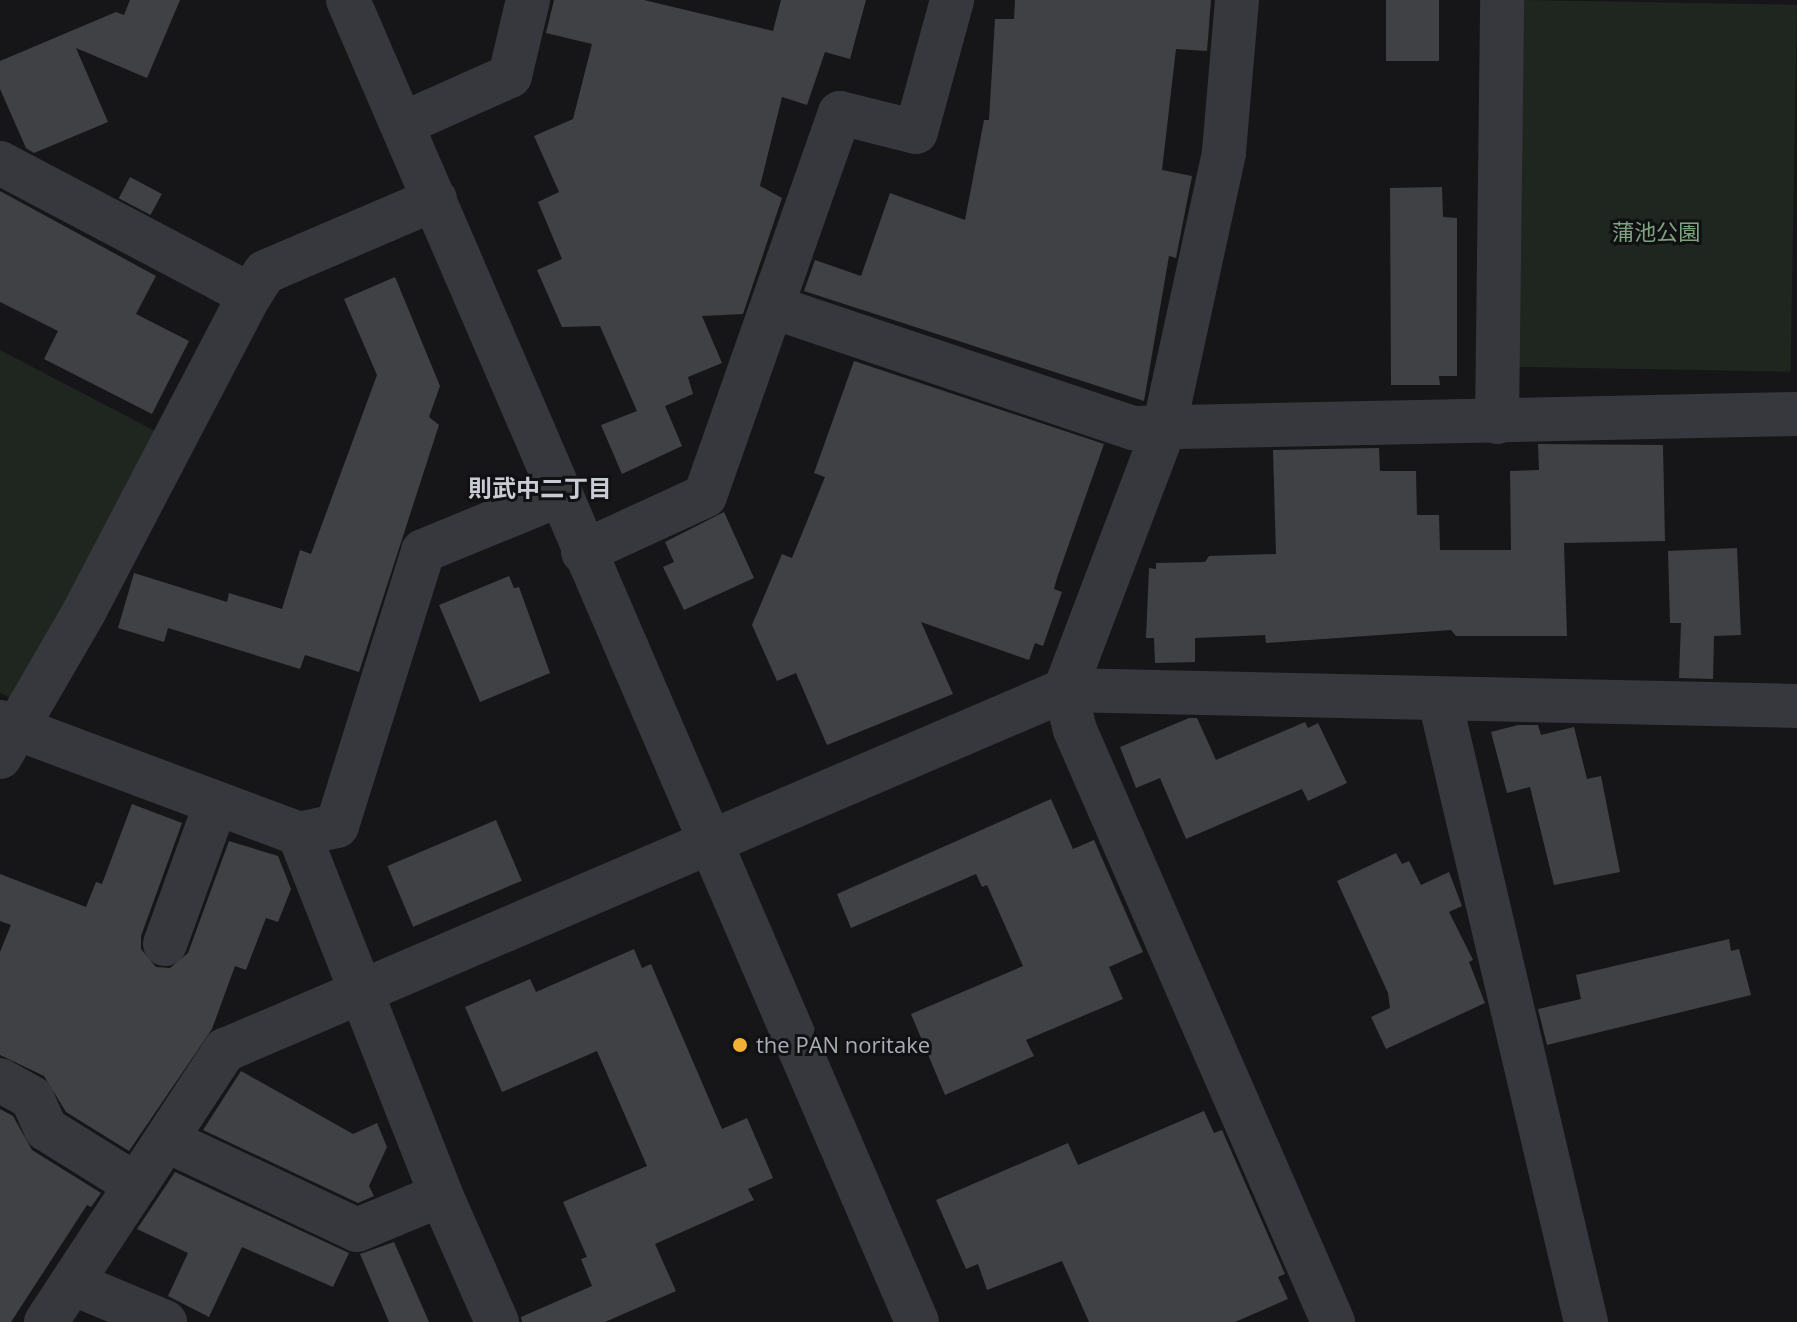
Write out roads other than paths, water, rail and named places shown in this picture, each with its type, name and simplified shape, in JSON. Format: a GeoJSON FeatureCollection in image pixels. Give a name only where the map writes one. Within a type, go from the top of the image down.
{"type":"FeatureCollection","features":[{"type":"Feature","properties":{"kind":"street"},"geometry":{"type":"LineString","coordinates":[[348,0],[435,199],[557,496],[917,1322]]}},
{"type":"Feature","properties":{"kind":"street"},"geometry":{"type":"LineString","coordinates":[[402,124],[510,76],[528,0]]}},
{"type":"Feature","properties":{"kind":"street"},"geometry":{"type":"LineString","coordinates":[[583,552],[705,496],[840,113],[916,132],[952,0]]}},
{"type":"Feature","properties":{"kind":"street"},"geometry":{"type":"LineString","coordinates":[[1237,0],[1224,153],[1164,429],[1065,690],[1075,730],[1333,1322]]}},
{"type":"Feature","properties":{"kind":"street"},"geometry":{"type":"LineString","coordinates":[[1497,422],[1502,0]]}},
{"type":"Feature","properties":{"kind":"street"},"geometry":{"type":"LineString","coordinates":[[0,163],[250,295]]}},
{"type":"Feature","properties":{"kind":"street"},"geometry":{"type":"LineString","coordinates":[[435,199],[265,272],[250,295],[84,612],[5,736],[216,803],[299,834],[337,826],[423,551],[557,496]]}},
{"type":"Feature","properties":{"kind":"street"},"geometry":{"type":"LineString","coordinates":[[773,307],[1133,428],[1797,414]]}},
{"type":"Feature","properties":{"kind":"street"},"geometry":{"type":"LineString","coordinates":[[46,1322],[225,1050],[1065,690],[1440,701],[1797,706]]}},
{"type":"Feature","properties":{"kind":"street"},"geometry":{"type":"LineString","coordinates":[[1440,701],[1586,1322]]}},
{"type":"Feature","properties":{"kind":"street"},"geometry":{"type":"LineString","coordinates":[[165,944],[216,803]]}},
{"type":"Feature","properties":{"kind":"street"},"geometry":{"type":"LineString","coordinates":[[299,834],[441,1195],[497,1322]]}},
{"type":"Feature","properties":{"kind":"street"},"geometry":{"type":"LineString","coordinates":[[0,1080],[32,1098],[46,1129],[136,1185]]}},
{"type":"Feature","properties":{"kind":"street"},"geometry":{"type":"LineString","coordinates":[[166,1140],[357,1230],[441,1195]]}},
{"type":"Feature","properties":{"kind":"street"},"geometry":{"type":"LineString","coordinates":[[72,1283],[165,1322]]}},
{"type":"Feature","properties":{"kind":"place","name":"the PAN noritake"},"geometry":{"type":"Point","coordinates":[740,1045]}},
{"type":"Feature","properties":{"kind":"district","name":"則武中二丁目"},"geometry":{"type":"Point","coordinates":[540,488]}},
{"type":"Feature","properties":{"kind":"park label","name":"蒲池公園"},"geometry":{"type":"Point","coordinates":[1656,232]}}]}
